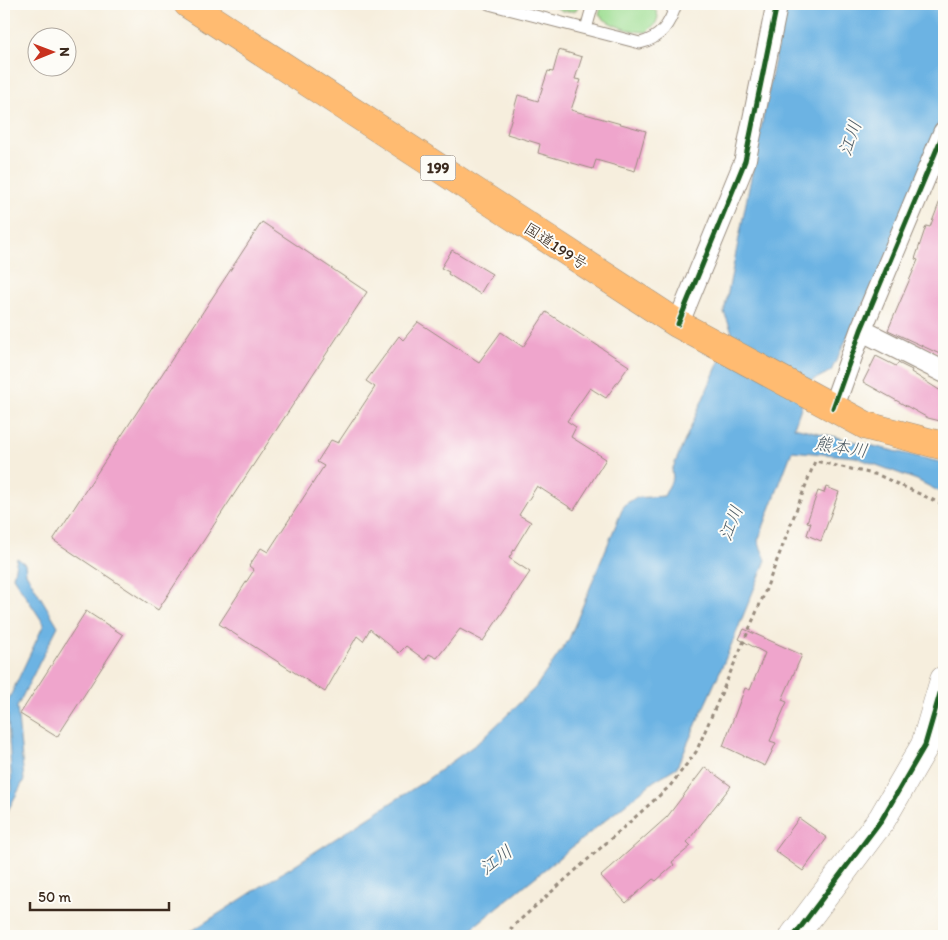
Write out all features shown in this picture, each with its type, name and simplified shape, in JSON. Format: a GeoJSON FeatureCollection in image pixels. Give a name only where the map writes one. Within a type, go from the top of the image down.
{"type":"FeatureCollection","features":[{"type":"Feature","properties":{"kind":"highway","name":"国道199号"},"geometry":{"type":"LineString","coordinates":[[197,6],[574,258],[684,327],[867,426],[944,446]]}},
{"type":"Feature","properties":{"kind":"street"},"geometry":{"type":"LineString","coordinates":[[684,327],[745,161],[777,4]]}},
{"type":"Feature","properties":{"kind":"street"},"geometry":{"type":"LineString","coordinates":[[828,405],[943,141]]}},
{"type":"Feature","properties":{"kind":"street"},"geometry":{"type":"LineString","coordinates":[[861,330],[944,372]]}},
{"type":"Feature","properties":{"kind":"street"},"geometry":{"type":"LineString","coordinates":[[794,936],[882,820],[925,745],[944,680]]}},
{"type":"Feature","properties":{"kind":"lane"},"geometry":{"type":"LineString","coordinates":[[489,4],[531,9],[586,29],[640,43],[654,39],[665,29],[676,5],[663,4]]}},
{"type":"Feature","properties":{"kind":"lane"},"geometry":{"type":"LineString","coordinates":[[586,29],[593,4]]}},
{"type":"Feature","properties":{"kind":"path"},"geometry":{"type":"LineString","coordinates":[[518,936],[511,928],[670,786],[696,752],[763,597],[815,461],[878,475],[944,505]]}},
{"type":"Feature","properties":{"kind":"green space"},"geometry":{"type":"Polygon","coordinates":[[[549,4],[582,4],[575,11],[563,11],[549,4]]]}},
{"type":"Feature","properties":{"kind":"green space"},"geometry":{"type":"Polygon","coordinates":[[[602,4],[640,4],[656,10],[658,17],[656,23],[647,32],[628,30],[609,22],[599,15],[602,4]]]}},
{"type":"Feature","properties":{"kind":"water"},"geometry":{"type":"Polygon","coordinates":[[[786,4],[944,4],[944,114],[889,252],[831,371],[810,382],[794,427],[944,463],[944,494],[917,480],[855,457],[792,451],[758,541],[766,560],[725,660],[677,767],[654,781],[462,936],[184,936],[425,781],[479,742],[535,688],[569,639],[624,505],[635,498],[664,496],[673,478],[672,470],[732,332],[724,312],[786,4]]]}},
{"type":"Feature","properties":{"kind":"water"},"geometry":{"type":"Polygon","coordinates":[[[17,558],[25,564],[26,573],[58,626],[17,707],[24,780],[4,818],[4,803],[12,788],[7,703],[44,624],[13,577],[17,558]]]}},
{"type":"Feature","properties":{"kind":"building"},"geometry":{"type":"Polygon","coordinates":[[[559,50],[582,57],[575,79],[581,80],[571,110],[646,131],[635,171],[596,160],[593,169],[538,153],[540,144],[507,134],[518,95],[538,101],[548,71],[553,72],[559,50]]]}},
{"type":"Feature","properties":{"kind":"building"},"geometry":{"type":"Polygon","coordinates":[[[943,193],[944,356],[888,330],[918,260],[915,259],[926,226],[930,227],[943,193]]]}},
{"type":"Feature","properties":{"kind":"building"},"geometry":{"type":"Polygon","coordinates":[[[262,222],[367,292],[158,610],[53,540],[262,222]]]}},
{"type":"Feature","properties":{"kind":"building"},"geometry":{"type":"Polygon","coordinates":[[[452,250],[492,274],[480,294],[441,268],[452,250]]]}},
{"type":"Feature","properties":{"kind":"building"},"geometry":{"type":"Polygon","coordinates":[[[546,312],[629,366],[606,398],[590,388],[567,421],[576,427],[571,437],[606,459],[574,510],[537,486],[519,515],[531,522],[509,558],[530,572],[483,641],[460,629],[437,658],[429,654],[425,660],[406,646],[399,653],[370,629],[363,641],[357,636],[325,692],[219,624],[254,570],[249,566],[261,548],[268,552],[324,466],[317,462],[331,440],[338,443],[375,387],[366,381],[399,336],[403,340],[418,322],[479,362],[501,332],[523,347],[546,312]]]}},
{"type":"Feature","properties":{"kind":"building"},"geometry":{"type":"Polygon","coordinates":[[[876,356],[896,366],[898,363],[912,370],[911,372],[944,393],[944,422],[928,418],[863,382],[876,356]]]}},
{"type":"Feature","properties":{"kind":"building"},"geometry":{"type":"Polygon","coordinates":[[[826,487],[839,492],[821,541],[807,535],[811,523],[807,522],[818,491],[824,493],[826,487]]]}},
{"type":"Feature","properties":{"kind":"building"},"geometry":{"type":"Polygon","coordinates":[[[86,611],[123,635],[57,737],[20,714],[86,611]]]}},
{"type":"Feature","properties":{"kind":"building"},"geometry":{"type":"Polygon","coordinates":[[[744,629],[802,655],[782,700],[787,702],[770,741],[776,743],[765,766],[723,746],[745,688],[750,690],[765,653],[739,639],[744,629]]]}},
{"type":"Feature","properties":{"kind":"building"},"geometry":{"type":"Polygon","coordinates":[[[705,767],[731,786],[687,842],[691,846],[672,862],[674,865],[656,881],[653,879],[626,903],[601,876],[667,817],[705,767]]]}},
{"type":"Feature","properties":{"kind":"building"},"geometry":{"type":"Polygon","coordinates":[[[799,818],[827,838],[803,871],[775,851],[799,818]]]}},
{"type":"Feature","properties":{"kind":"cycle path"},"geometry":{"type":"LineString","coordinates":[[678,324],[745,161],[777,4]]}},
{"type":"Feature","properties":{"kind":"cycle path"},"geometry":{"type":"LineString","coordinates":[[833,408],[861,330],[944,132]]}},
{"type":"Feature","properties":{"kind":"cycle path"},"geometry":{"type":"LineString","coordinates":[[794,936],[882,819],[925,745],[944,680]]}},
{"type":"Feature","properties":{"kind":"water label","name":"江川"},"geometry":{"type":"Point","coordinates":[850,138]}},
{"type":"Feature","properties":{"kind":"water label","name":"熊本川"},"geometry":{"type":"Point","coordinates":[841,447]}},
{"type":"Feature","properties":{"kind":"water label","name":"江川"},"geometry":{"type":"Point","coordinates":[731,523]}},
{"type":"Feature","properties":{"kind":"water label","name":"江川"},"geometry":{"type":"Point","coordinates":[496,860]}}]}
